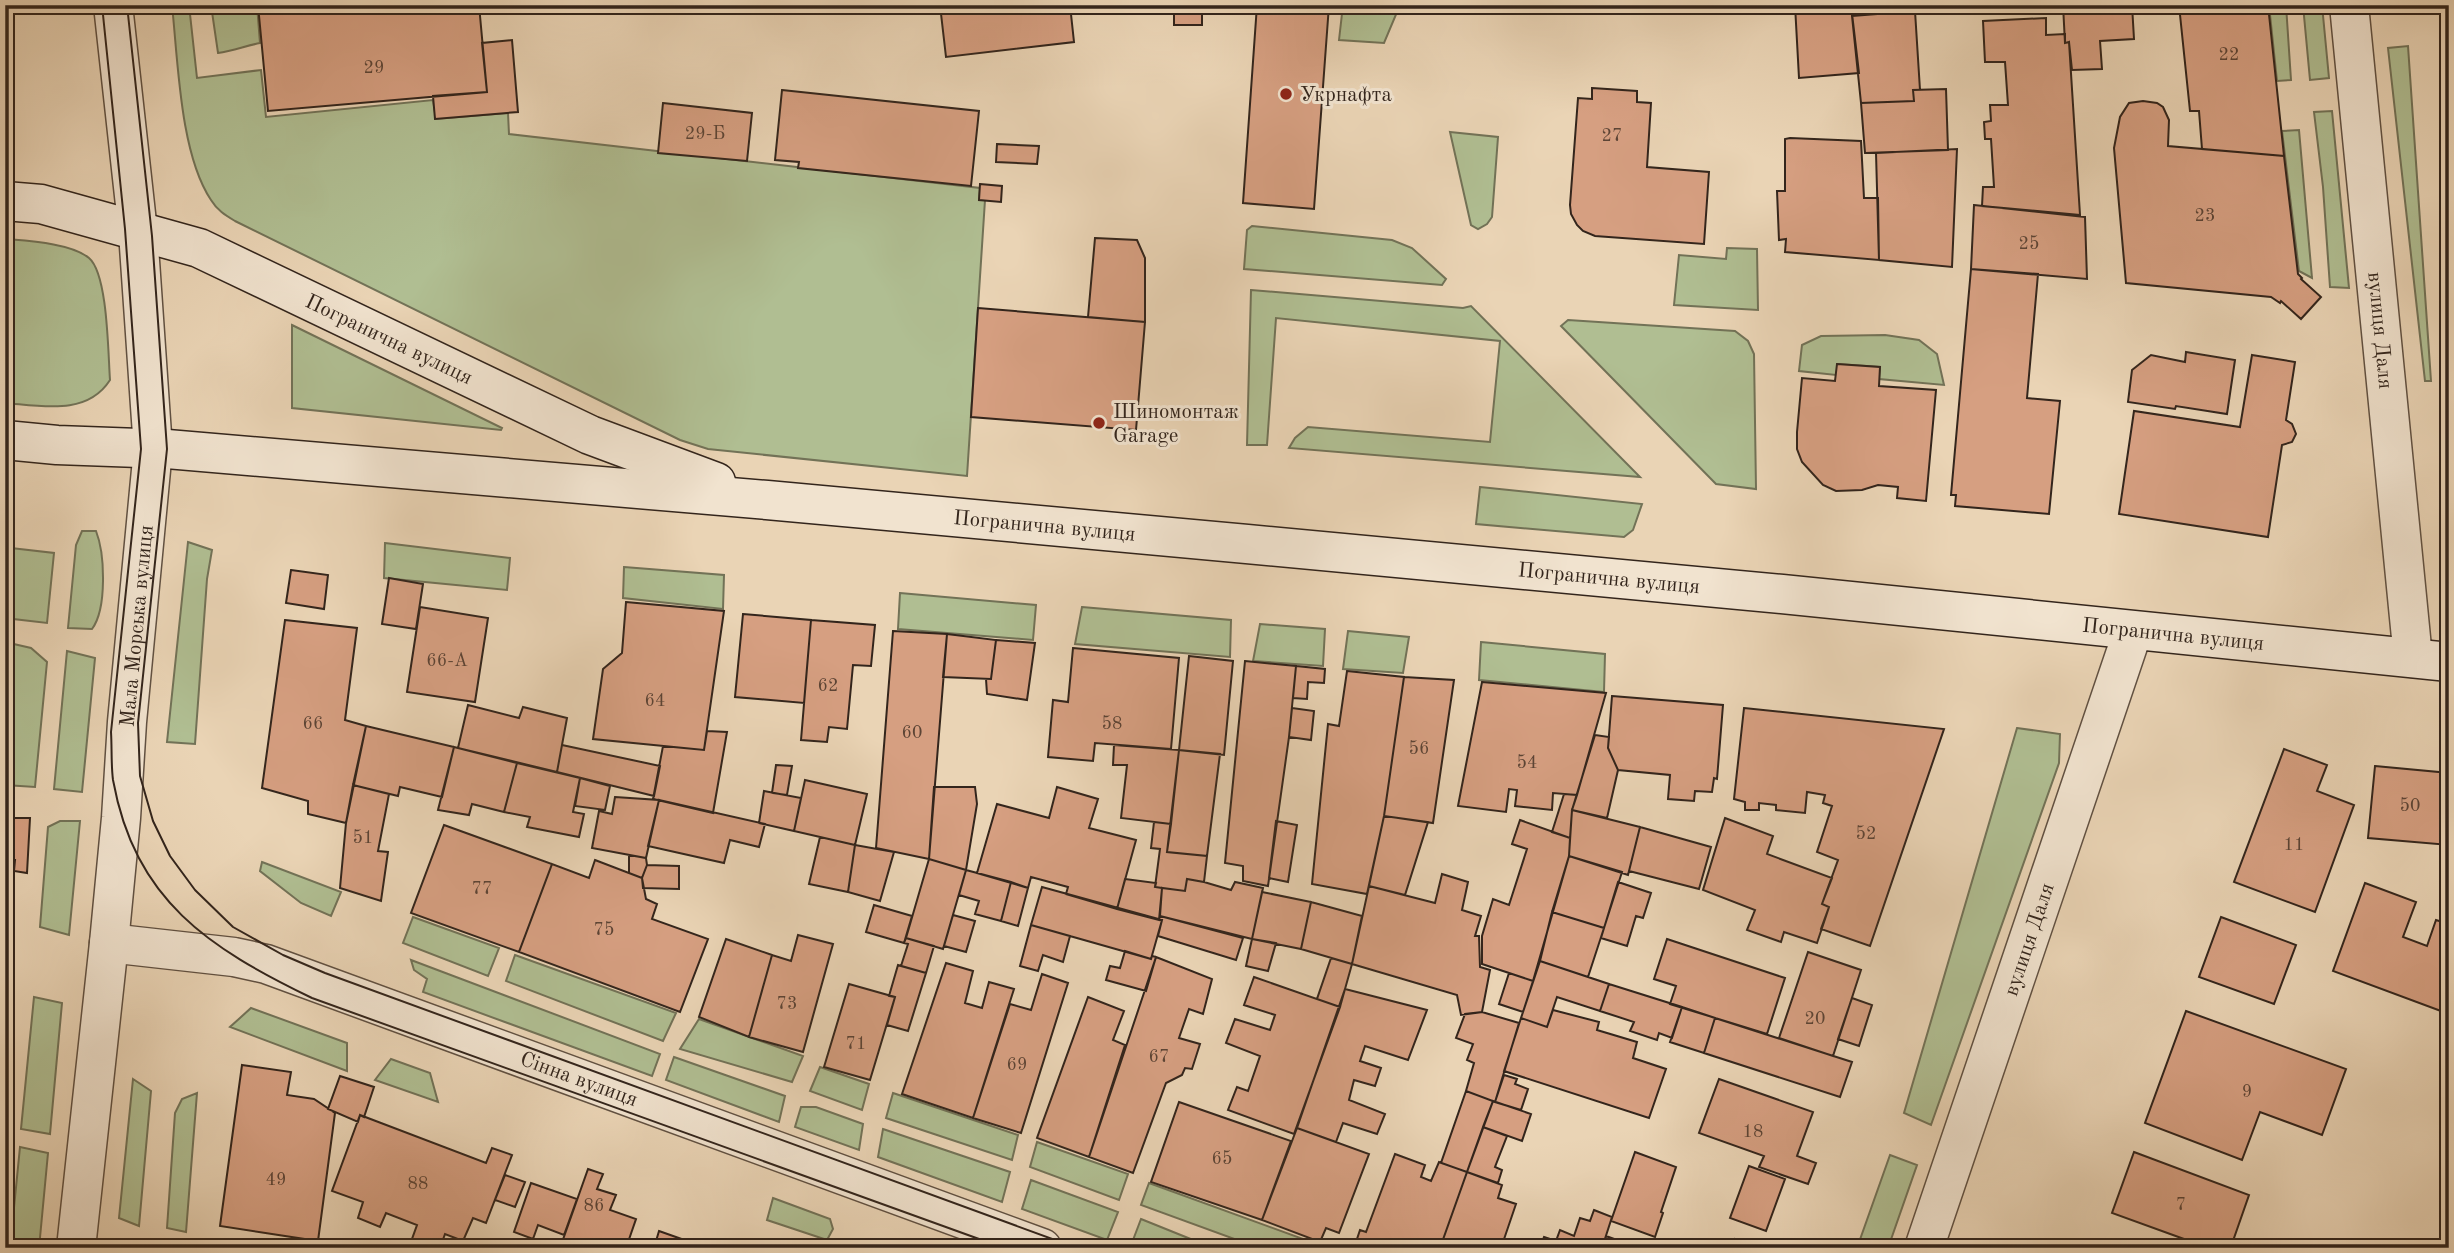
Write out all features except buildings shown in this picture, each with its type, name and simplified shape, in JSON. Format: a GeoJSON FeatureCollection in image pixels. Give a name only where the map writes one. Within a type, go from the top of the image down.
{"type":"FeatureCollection","features":[{"type":"Feature","properties":{"kind":"street","name":"Мала Морська вулиця"},"geometry":{"type":"LineString","coordinates":[[76,1248],[110,943],[130,686],[153,449],[138,232],[113,5]]}},
{"type":"Feature","properties":{"kind":"street","name":"вулиця Даля"},"geometry":{"type":"LineString","coordinates":[[2349,5],[2431,660]]}},
{"type":"Feature","properties":{"kind":"street","name":"Погранична вулиця"},"geometry":{"type":"LineString","coordinates":[[5,201],[41,204],[200,248],[590,435],[768,500]]}},
{"type":"Feature","properties":{"kind":"street","name":"Погранична вулиця"},"geometry":{"type":"LineString","coordinates":[[5,440],[153,449],[768,500],[1782,594],[2431,660]]}},
{"type":"Feature","properties":{"kind":"street","name":"вулиця Даля"},"geometry":{"type":"LineString","coordinates":[[1924,1248],[2133,631]]}},
{"type":"Feature","properties":{"kind":"street","name":"Сінна вулиця"},"geometry":{"type":"LineString","coordinates":[[110,943],[234,957],[266,964],[1042,1248]]}},
{"type":"Feature","properties":{"kind":"green space"},"geometry":{"type":"Polygon","coordinates":[[[172,5],[189,5],[197,78],[261,70],[266,117],[433,100],[436,119],[508,113],[509,134],[980,188],[979,200],[985,200],[967,476],[708,449],[680,440],[235,221],[213,204],[193,158],[182,106],[172,5]]]}},
{"type":"Feature","properties":{"kind":"green space"},"geometry":{"type":"Polygon","coordinates":[[[211,5],[257,5],[260,43],[218,53],[211,5]]]}},
{"type":"Feature","properties":{"kind":"green space"},"geometry":{"type":"Polygon","coordinates":[[[1343,5],[1400,5],[1384,43],[1339,40],[1343,5]]]}},
{"type":"Feature","properties":{"kind":"green space"},"geometry":{"type":"Polygon","coordinates":[[[2269,5],[2286,5],[2291,80],[2277,81],[2269,5]]]}},
{"type":"Feature","properties":{"kind":"green space"},"geometry":{"type":"Polygon","coordinates":[[[2303,5],[2322,5],[2329,78],[2310,80],[2303,5]]]}},
{"type":"Feature","properties":{"kind":"green space"},"geometry":{"type":"Polygon","coordinates":[[[2408,46],[2431,381],[2425,381],[2388,48],[2408,46]]]}},
{"type":"Feature","properties":{"kind":"green space"},"geometry":{"type":"Polygon","coordinates":[[[2332,111],[2349,288],[2330,287],[2323,187],[2314,112],[2332,111]]]}},
{"type":"Feature","properties":{"kind":"green space"},"geometry":{"type":"Polygon","coordinates":[[[5,121],[8,122],[11,135],[12,157],[5,163],[5,121]]]}},
{"type":"Feature","properties":{"kind":"green space"},"geometry":{"type":"Polygon","coordinates":[[[2299,130],[2312,278],[2299,271],[2282,131],[2299,130]]]}},
{"type":"Feature","properties":{"kind":"green space"},"geometry":{"type":"Polygon","coordinates":[[[1450,132],[1498,137],[1492,217],[1478,229],[1471,225],[1450,132]]]}},
{"type":"Feature","properties":{"kind":"green space"},"geometry":{"type":"Polygon","coordinates":[[[1252,226],[1392,240],[1412,248],[1446,279],[1442,285],[1244,269],[1247,230],[1252,226]]]}},
{"type":"Feature","properties":{"kind":"green space"},"geometry":{"type":"Polygon","coordinates":[[[5,239],[72,249],[89,258],[95,267],[106,315],[110,380],[89,399],[76,404],[48,407],[5,403],[5,239]]]}},
{"type":"Feature","properties":{"kind":"green space"},"geometry":{"type":"Polygon","coordinates":[[[1727,248],[1757,249],[1758,310],[1674,305],[1679,255],[1726,259],[1727,248]]]}},
{"type":"Feature","properties":{"kind":"green space"},"geometry":{"type":"Polygon","coordinates":[[[1251,290],[1463,308],[1471,306],[1640,477],[1289,448],[1295,438],[1308,427],[1490,442],[1500,341],[1276,318],[1267,445],[1247,445],[1251,290]]]}},
{"type":"Feature","properties":{"kind":"green space"},"geometry":{"type":"Polygon","coordinates":[[[1568,320],[1735,331],[1748,341],[1754,354],[1756,489],[1716,484],[1561,326],[1568,320]]]}},
{"type":"Feature","properties":{"kind":"green space"},"geometry":{"type":"Polygon","coordinates":[[[292,325],[502,428],[292,408],[292,325]]]}},
{"type":"Feature","properties":{"kind":"green space"},"geometry":{"type":"Polygon","coordinates":[[[1885,335],[1919,340],[1937,354],[1944,385],[1879,379],[1880,367],[1838,364],[1836,375],[1799,371],[1802,345],[1821,336],[1885,335]]]}},
{"type":"Feature","properties":{"kind":"green space"},"geometry":{"type":"Polygon","coordinates":[[[1480,487],[1642,504],[1633,530],[1624,537],[1476,524],[1480,487]]]}},
{"type":"Feature","properties":{"kind":"green space"},"geometry":{"type":"Polygon","coordinates":[[[82,531],[96,531],[101,553],[102,595],[97,620],[92,629],[68,628],[76,545],[82,531]]]}},
{"type":"Feature","properties":{"kind":"green space"},"geometry":{"type":"Polygon","coordinates":[[[188,542],[212,550],[207,579],[195,744],[167,742],[188,542]]]}},
{"type":"Feature","properties":{"kind":"green space"},"geometry":{"type":"Polygon","coordinates":[[[385,543],[510,558],[507,590],[384,578],[385,543]]]}},
{"type":"Feature","properties":{"kind":"green space"},"geometry":{"type":"Polygon","coordinates":[[[11,548],[54,553],[47,623],[5,618],[11,548]]]}},
{"type":"Feature","properties":{"kind":"green space"},"geometry":{"type":"Polygon","coordinates":[[[624,567],[724,575],[723,609],[623,598],[624,567]]]}},
{"type":"Feature","properties":{"kind":"green space"},"geometry":{"type":"Polygon","coordinates":[[[900,593],[1036,605],[1033,640],[898,629],[900,593]]]}},
{"type":"Feature","properties":{"kind":"green space"},"geometry":{"type":"Polygon","coordinates":[[[1082,607],[1231,620],[1230,657],[1075,644],[1082,607]]]}},
{"type":"Feature","properties":{"kind":"green space"},"geometry":{"type":"Polygon","coordinates":[[[1260,624],[1325,629],[1323,666],[1253,661],[1260,624]]]}},
{"type":"Feature","properties":{"kind":"green space"},"geometry":{"type":"Polygon","coordinates":[[[1348,631],[1409,637],[1403,673],[1343,669],[1348,631]]]}},
{"type":"Feature","properties":{"kind":"green space"},"geometry":{"type":"Polygon","coordinates":[[[5,642],[31,648],[47,662],[35,787],[5,785],[5,642]]]}},
{"type":"Feature","properties":{"kind":"green space"},"geometry":{"type":"Polygon","coordinates":[[[1481,642],[1605,654],[1604,692],[1479,680],[1481,642]]]}},
{"type":"Feature","properties":{"kind":"green space"},"geometry":{"type":"Polygon","coordinates":[[[67,651],[95,658],[82,792],[54,789],[67,651]]]}},
{"type":"Feature","properties":{"kind":"green space"},"geometry":{"type":"Polygon","coordinates":[[[2017,728],[2060,734],[2059,763],[1931,1125],[1904,1113],[2017,728]]]}},
{"type":"Feature","properties":{"kind":"green space"},"geometry":{"type":"Polygon","coordinates":[[[60,821],[80,821],[69,935],[40,927],[48,827],[60,821]]]}},
{"type":"Feature","properties":{"kind":"green space"},"geometry":{"type":"Polygon","coordinates":[[[262,862],[341,892],[331,916],[301,903],[260,871],[262,862]]]}},
{"type":"Feature","properties":{"kind":"green space"},"geometry":{"type":"Polygon","coordinates":[[[413,917],[499,948],[488,976],[403,943],[413,917]]]}},
{"type":"Feature","properties":{"kind":"green space"},"geometry":{"type":"Polygon","coordinates":[[[515,955],[676,1013],[663,1041],[506,981],[515,955]]]}},
{"type":"Feature","properties":{"kind":"green space"},"geometry":{"type":"Polygon","coordinates":[[[411,960],[660,1054],[652,1076],[423,992],[427,979],[414,970],[411,960]]]}},
{"type":"Feature","properties":{"kind":"green space"},"geometry":{"type":"Polygon","coordinates":[[[34,997],[62,1003],[50,1134],[21,1129],[34,997]]]}},
{"type":"Feature","properties":{"kind":"green space"},"geometry":{"type":"Polygon","coordinates":[[[251,1008],[347,1043],[347,1071],[230,1027],[251,1008]]]}},
{"type":"Feature","properties":{"kind":"green space"},"geometry":{"type":"Polygon","coordinates":[[[699,1019],[803,1056],[792,1082],[680,1049],[699,1019]]]}},
{"type":"Feature","properties":{"kind":"green space"},"geometry":{"type":"Polygon","coordinates":[[[674,1057],[785,1096],[779,1122],[666,1080],[674,1057]]]}},
{"type":"Feature","properties":{"kind":"green space"},"geometry":{"type":"Polygon","coordinates":[[[391,1059],[430,1073],[438,1102],[375,1080],[391,1059]]]}},
{"type":"Feature","properties":{"kind":"green space"},"geometry":{"type":"Polygon","coordinates":[[[820,1067],[869,1084],[862,1110],[810,1091],[820,1067]]]}},
{"type":"Feature","properties":{"kind":"green space"},"geometry":{"type":"Polygon","coordinates":[[[133,1079],[151,1091],[139,1226],[119,1218],[133,1079]]]}},
{"type":"Feature","properties":{"kind":"green space"},"geometry":{"type":"Polygon","coordinates":[[[197,1093],[186,1232],[167,1228],[175,1113],[182,1099],[197,1093]]]}},
{"type":"Feature","properties":{"kind":"green space"},"geometry":{"type":"Polygon","coordinates":[[[893,1093],[1018,1135],[1012,1160],[886,1118],[893,1093]]]}},
{"type":"Feature","properties":{"kind":"green space"},"geometry":{"type":"Polygon","coordinates":[[[801,1107],[816,1107],[863,1124],[859,1150],[795,1127],[801,1107]]]}},
{"type":"Feature","properties":{"kind":"green space"},"geometry":{"type":"Polygon","coordinates":[[[883,1129],[1010,1172],[1002,1202],[878,1157],[883,1129]]]}},
{"type":"Feature","properties":{"kind":"green space"},"geometry":{"type":"Polygon","coordinates":[[[1037,1142],[1128,1174],[1119,1200],[1030,1167],[1037,1142]]]}},
{"type":"Feature","properties":{"kind":"green space"},"geometry":{"type":"Polygon","coordinates":[[[20,1147],[48,1153],[39,1248],[10,1248],[20,1147]]]}},
{"type":"Feature","properties":{"kind":"green space"},"geometry":{"type":"Polygon","coordinates":[[[1890,1155],[1917,1165],[1888,1248],[1857,1248],[1890,1155]]]}},
{"type":"Feature","properties":{"kind":"green space"},"geometry":{"type":"Polygon","coordinates":[[[1031,1180],[1118,1212],[1107,1240],[1022,1209],[1031,1180]]]}},
{"type":"Feature","properties":{"kind":"green space"},"geometry":{"type":"Polygon","coordinates":[[[1149,1183],[1325,1248],[1259,1248],[1141,1205],[1149,1183]]]}},
{"type":"Feature","properties":{"kind":"green space"},"geometry":{"type":"Polygon","coordinates":[[[773,1198],[830,1219],[833,1229],[827,1240],[767,1220],[773,1198]]]}},
{"type":"Feature","properties":{"kind":"green space"},"geometry":{"type":"Polygon","coordinates":[[[1141,1219],[1213,1248],[1130,1248],[1141,1219]]]}},
{"type":"Feature","properties":{"kind":"tram line"},"geometry":{"type":"LineString","coordinates":[[102,5],[125,229],[141,449],[111,732],[112,768],[124,822],[139,858],[158,889],[182,916],[210,939],[241,960],[312,998],[1004,1248]]}},
{"type":"Feature","properties":{"kind":"tram line"},"geometry":{"type":"LineString","coordinates":[[127,5],[152,236],[167,449],[138,723],[140,776],[153,821],[170,856],[195,890],[233,927],[283,955],[325,973],[1077,1248]]}},
{"type":"Feature","properties":{"kind":"place","name":"Укрнафта"},"geometry":{"type":"Point","coordinates":[1286,94]}},
{"type":"Feature","properties":{"kind":"place","name":"Шиномонтаж Garage"},"geometry":{"type":"Point","coordinates":[1099,423]}}]}
